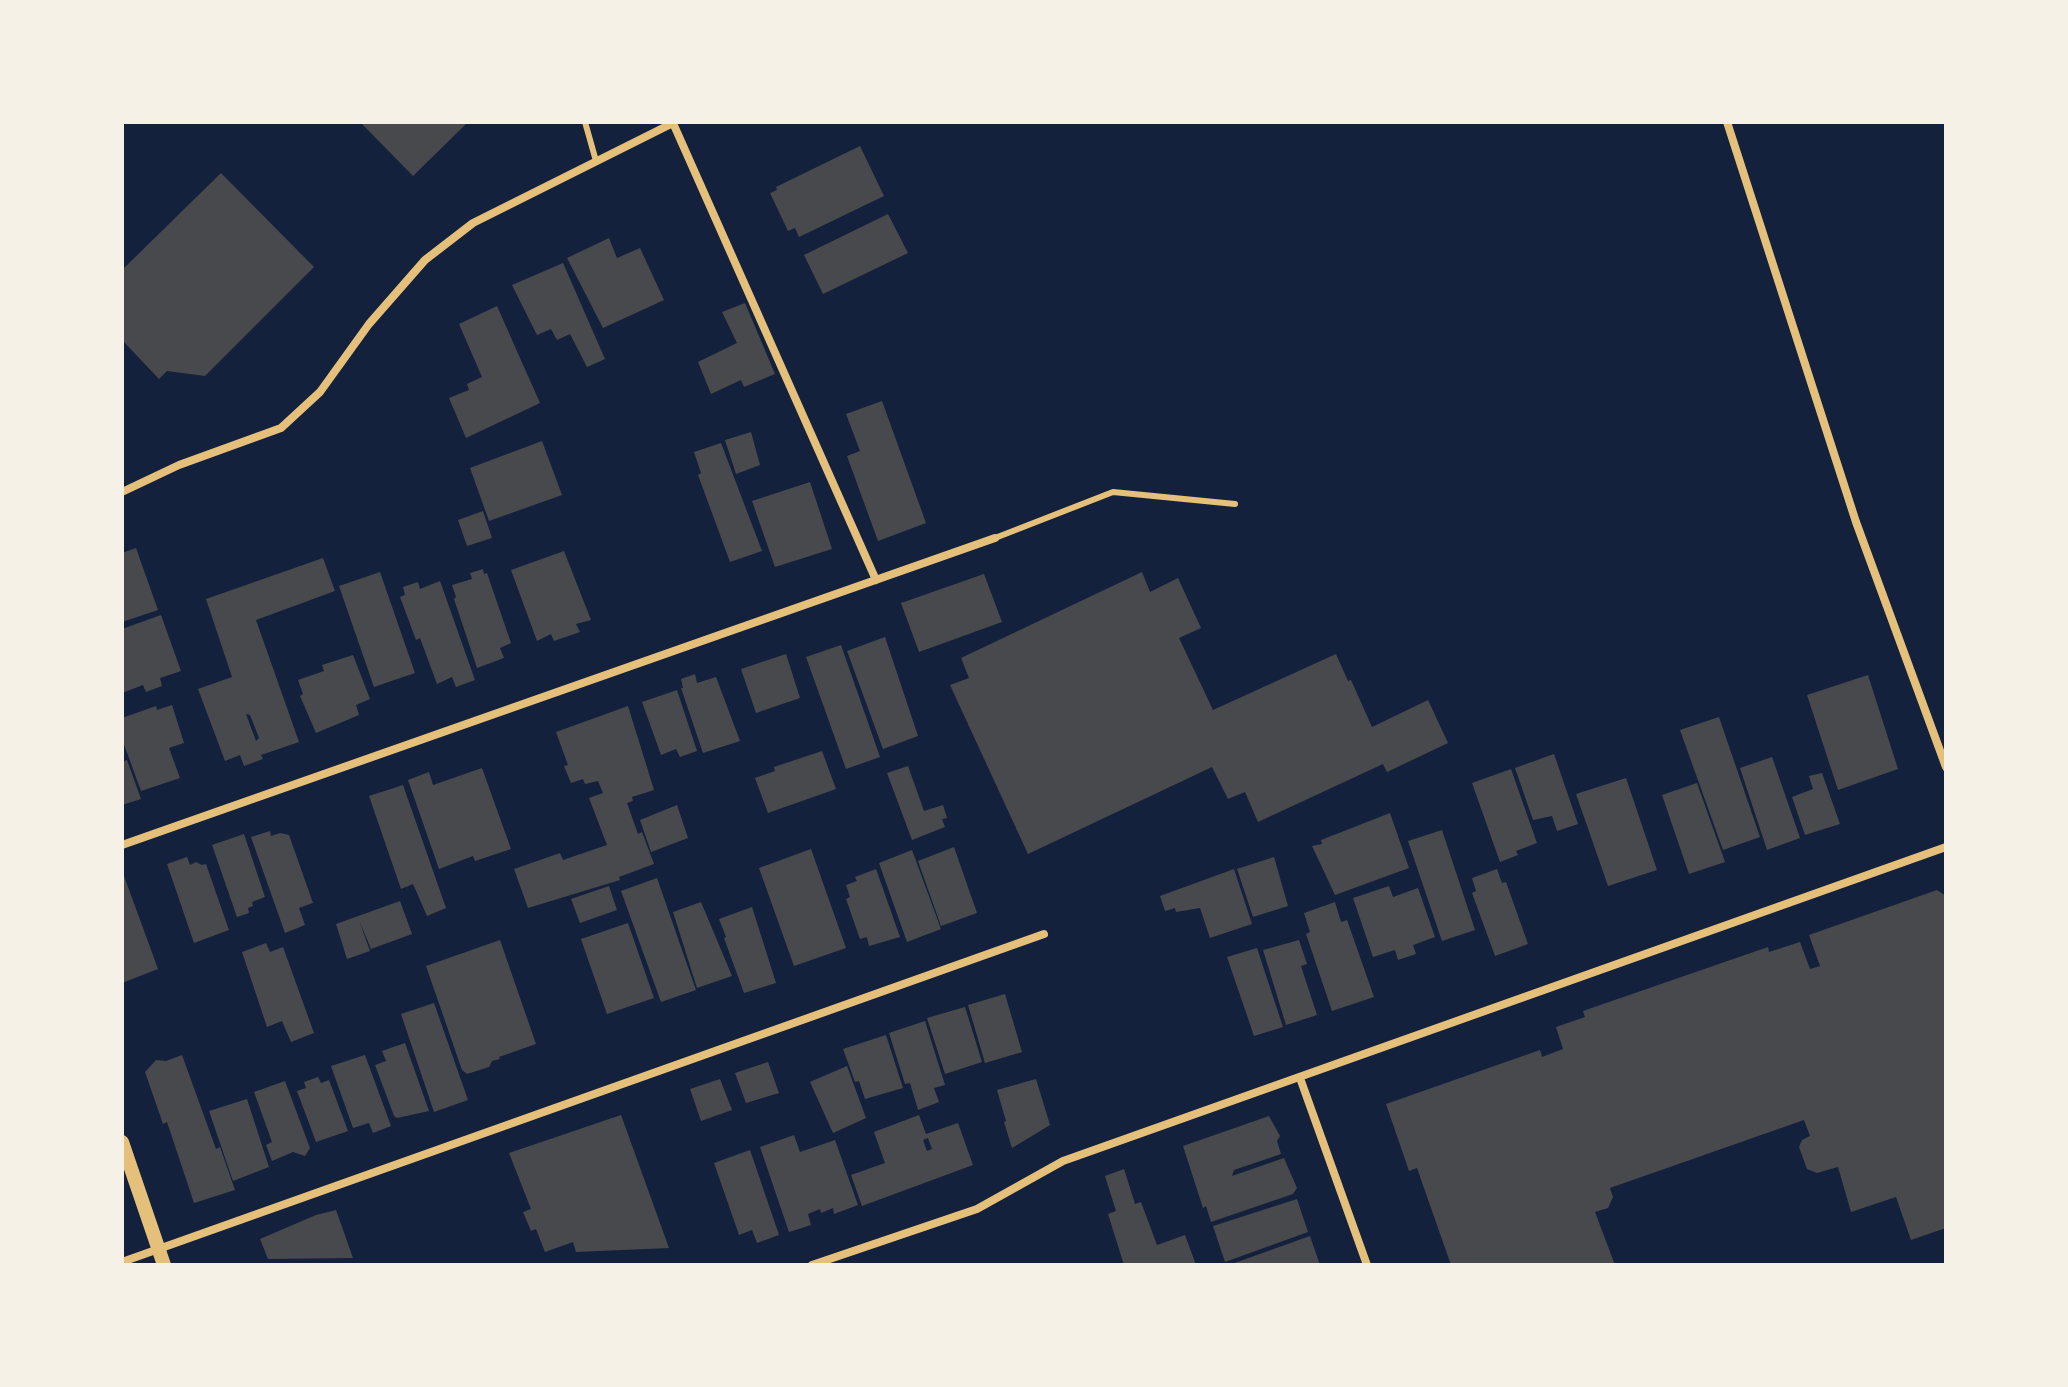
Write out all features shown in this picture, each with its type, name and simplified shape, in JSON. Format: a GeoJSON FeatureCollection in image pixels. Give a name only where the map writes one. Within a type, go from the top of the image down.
{"type":"FeatureCollection","features":[{"type":"Feature","properties":{"kind":"street"},"geometry":{"type":"LineString","coordinates":[[122,492],[179,465],[281,428],[320,392],[369,324],[425,260],[473,223],[673,122],[876,580]]}},
{"type":"Feature","properties":{"kind":"street"},"geometry":{"type":"LineString","coordinates":[[1727,122],[1846,492],[1946,767]]}},
{"type":"Feature","properties":{"kind":"street"},"geometry":{"type":"LineString","coordinates":[[122,845],[995,538]]}},
{"type":"Feature","properties":{"kind":"street"},"geometry":{"type":"LineString","coordinates":[[812,1265],[977,1209],[1063,1161],[1946,847]]}},
{"type":"Feature","properties":{"kind":"street"},"geometry":{"type":"LineString","coordinates":[[122,1262],[1044,934]]}},
{"type":"Feature","properties":{"kind":"street"},"geometry":{"type":"LineString","coordinates":[[1300,1078],[1367,1265]]}},
{"type":"Feature","properties":{"kind":"street"},"geometry":{"type":"LineString","coordinates":[[122,1142],[164,1265]]}},
{"type":"Feature","properties":{"kind":"lane"},"geometry":{"type":"LineString","coordinates":[[585,122],[596,161]]}},
{"type":"Feature","properties":{"kind":"lane"},"geometry":{"type":"LineString","coordinates":[[995,538],[1113,492],[1235,504]]}},
{"type":"Feature","properties":{"kind":"building"},"geometry":{"type":"Polygon","coordinates":[[[360,122],[468,122],[413,176],[360,122]]]}},
{"type":"Feature","properties":{"kind":"building"},"geometry":{"type":"Polygon","coordinates":[[[860,146],[884,196],[799,237],[795,228],[788,231],[770,193],[777,190],[776,187],[860,146]]]}},
{"type":"Feature","properties":{"kind":"building"},"geometry":{"type":"Polygon","coordinates":[[[221,173],[314,267],[205,376],[167,371],[159,379],[122,340],[122,270],[221,173]]]}},
{"type":"Feature","properties":{"kind":"building"},"geometry":{"type":"Polygon","coordinates":[[[888,214],[908,253],[823,294],[804,255],[888,214]]]}},
{"type":"Feature","properties":{"kind":"building"},"geometry":{"type":"Polygon","coordinates":[[[609,238],[617,258],[640,248],[664,300],[603,328],[567,258],[609,238]]]}},
{"type":"Feature","properties":{"kind":"building"},"geometry":{"type":"Polygon","coordinates":[[[563,263],[605,359],[587,367],[570,334],[557,340],[551,329],[537,335],[512,285],[563,263]]]}},
{"type":"Feature","properties":{"kind":"building"},"geometry":{"type":"Polygon","coordinates":[[[745,303],[775,374],[744,387],[741,380],[711,394],[698,362],[737,343],[722,312],[745,303]]]}},
{"type":"Feature","properties":{"kind":"building"},"geometry":{"type":"Polygon","coordinates":[[[497,306],[540,403],[466,438],[449,398],[469,390],[467,384],[482,377],[459,324],[497,306]]]}},
{"type":"Feature","properties":{"kind":"building"},"geometry":{"type":"Polygon","coordinates":[[[882,401],[926,523],[878,541],[847,456],[860,451],[846,414],[882,401]]]}},
{"type":"Feature","properties":{"kind":"building"},"geometry":{"type":"Polygon","coordinates":[[[751,432],[760,465],[736,474],[725,440],[751,432]]]}},
{"type":"Feature","properties":{"kind":"building"},"geometry":{"type":"Polygon","coordinates":[[[542,441],[562,495],[489,521],[470,468],[542,441]]]}},
{"type":"Feature","properties":{"kind":"building"},"geometry":{"type":"Polygon","coordinates":[[[721,443],[762,551],[730,562],[698,475],[701,473],[694,452],[721,443]]]}},
{"type":"Feature","properties":{"kind":"building"},"geometry":{"type":"Polygon","coordinates":[[[810,482],[832,549],[775,567],[752,501],[810,482]]]}},
{"type":"Feature","properties":{"kind":"building"},"geometry":{"type":"Polygon","coordinates":[[[483,511],[492,538],[467,546],[458,520],[483,511]]]}},
{"type":"Feature","properties":{"kind":"building"},"geometry":{"type":"Polygon","coordinates":[[[136,548],[158,610],[122,622],[122,553],[136,548]]]}},
{"type":"Feature","properties":{"kind":"building"},"geometry":{"type":"Polygon","coordinates":[[[564,551],[591,620],[576,624],[580,632],[554,641],[551,634],[537,641],[511,570],[564,551]]]}},
{"type":"Feature","properties":{"kind":"building"},"geometry":{"type":"Polygon","coordinates":[[[323,558],[335,591],[256,620],[299,742],[261,755],[263,759],[244,766],[240,755],[225,761],[198,689],[232,677],[206,599],[323,558]],[[246,714],[256,741],[259,738],[250,715],[246,714]]]}},
{"type":"Feature","properties":{"kind":"building"},"geometry":{"type":"Polygon","coordinates":[[[483,569],[511,643],[500,648],[504,658],[477,668],[452,585],[472,579],[470,573],[483,569]]]}},
{"type":"Feature","properties":{"kind":"building"},"geometry":{"type":"Polygon","coordinates":[[[380,572],[415,673],[374,687],[339,586],[380,572]]]}},
{"type":"Feature","properties":{"kind":"building"},"geometry":{"type":"Polygon","coordinates":[[[1142,572],[1150,592],[1178,578],[1201,628],[1179,638],[1213,710],[1336,654],[1372,727],[1428,700],[1448,743],[1387,772],[1383,764],[1258,822],[1245,792],[1228,799],[1212,767],[1028,854],[950,685],[969,678],[961,658],[1142,572]]]}},
{"type":"Feature","properties":{"kind":"building"},"geometry":{"type":"Polygon","coordinates":[[[984,574],[1002,622],[919,652],[901,603],[984,574]]]}},
{"type":"Feature","properties":{"kind":"building"},"geometry":{"type":"Polygon","coordinates":[[[440,581],[475,680],[456,687],[452,677],[437,684],[400,597],[405,595],[403,587],[418,582],[420,589],[440,581]]]}},
{"type":"Feature","properties":{"kind":"building"},"geometry":{"type":"Polygon","coordinates":[[[161,615],[181,671],[160,678],[162,686],[146,692],[143,685],[122,693],[122,629],[161,615]]]}},
{"type":"Feature","properties":{"kind":"building"},"geometry":{"type":"Polygon","coordinates":[[[885,637],[918,736],[883,749],[847,651],[885,637]]]}},
{"type":"Feature","properties":{"kind":"building"},"geometry":{"type":"Polygon","coordinates":[[[841,645],[880,757],[846,769],[806,657],[841,645]]]}},
{"type":"Feature","properties":{"kind":"building"},"geometry":{"type":"Polygon","coordinates":[[[786,654],[800,698],[756,713],[741,669],[786,654]]]}},
{"type":"Feature","properties":{"kind":"building"},"geometry":{"type":"Polygon","coordinates":[[[353,655],[370,699],[356,705],[359,715],[316,733],[300,696],[303,694],[298,680],[324,671],[322,665],[353,655]]]}},
{"type":"Feature","properties":{"kind":"building"},"geometry":{"type":"Polygon","coordinates":[[[695,674],[697,683],[716,677],[740,741],[703,753],[681,688],[681,679],[695,674]]]}},
{"type":"Feature","properties":{"kind":"building"},"geometry":{"type":"Polygon","coordinates":[[[1868,675],[1898,769],[1838,790],[1807,695],[1868,675]]]}},
{"type":"Feature","properties":{"kind":"building"},"geometry":{"type":"Polygon","coordinates":[[[677,690],[697,751],[680,757],[676,749],[661,755],[642,702],[677,690]]]}},
{"type":"Feature","properties":{"kind":"building"},"geometry":{"type":"Polygon","coordinates":[[[172,705],[184,743],[169,748],[180,778],[141,791],[122,739],[122,718],[156,706],[157,710],[172,705]]]}},
{"type":"Feature","properties":{"kind":"building"},"geometry":{"type":"Polygon","coordinates":[[[628,706],[654,790],[632,797],[633,801],[627,803],[638,834],[642,832],[654,864],[619,877],[620,880],[528,908],[514,869],[560,853],[563,860],[607,845],[589,798],[603,793],[598,781],[585,784],[583,779],[571,783],[556,732],[628,706]]]}},
{"type":"Feature","properties":{"kind":"building"},"geometry":{"type":"Polygon","coordinates":[[[1719,717],[1760,837],[1723,850],[1680,730],[1719,717]]]}},
{"type":"Feature","properties":{"kind":"building"},"geometry":{"type":"Polygon","coordinates":[[[822,751],[836,789],[768,813],[755,778],[775,771],[774,767],[822,751]]]}},
{"type":"Feature","properties":{"kind":"building"},"geometry":{"type":"Polygon","coordinates":[[[1554,754],[1578,824],[1557,831],[1552,816],[1533,820],[1515,768],[1554,754]]]}},
{"type":"Feature","properties":{"kind":"building"},"geometry":{"type":"Polygon","coordinates":[[[1772,757],[1800,838],[1767,850],[1740,768],[1772,757]]]}},
{"type":"Feature","properties":{"kind":"building"},"geometry":{"type":"Polygon","coordinates":[[[127,760],[141,799],[122,805],[122,762],[127,760]]]}},
{"type":"Feature","properties":{"kind":"building"},"geometry":{"type":"Polygon","coordinates":[[[908,766],[924,811],[943,805],[947,818],[942,819],[945,827],[912,840],[887,773],[908,766]]]}},
{"type":"Feature","properties":{"kind":"building"},"geometry":{"type":"Polygon","coordinates":[[[482,768],[511,849],[475,861],[473,856],[439,869],[408,780],[429,772],[433,785],[482,768]]]}},
{"type":"Feature","properties":{"kind":"building"},"geometry":{"type":"Polygon","coordinates":[[[1511,769],[1537,843],[1516,851],[1518,855],[1500,862],[1472,783],[1511,769]]]}},
{"type":"Feature","properties":{"kind":"building"},"geometry":{"type":"Polygon","coordinates":[[[1822,773],[1840,824],[1805,835],[1792,797],[1813,789],[1809,776],[1822,773]]]}},
{"type":"Feature","properties":{"kind":"building"},"geometry":{"type":"Polygon","coordinates":[[[1626,778],[1657,870],[1608,886],[1576,794],[1626,778]]]}},
{"type":"Feature","properties":{"kind":"building"},"geometry":{"type":"Polygon","coordinates":[[[1697,783],[1725,862],[1689,874],[1662,795],[1697,783]]]}},
{"type":"Feature","properties":{"kind":"building"},"geometry":{"type":"Polygon","coordinates":[[[403,785],[446,908],[427,916],[413,884],[401,889],[369,796],[403,785]]]}},
{"type":"Feature","properties":{"kind":"building"},"geometry":{"type":"Polygon","coordinates":[[[677,805],[688,838],[651,852],[640,820],[677,805]]]}},
{"type":"Feature","properties":{"kind":"building"},"geometry":{"type":"Polygon","coordinates":[[[1390,813],[1409,868],[1335,895],[1312,846],[1390,813]]]}},
{"type":"Feature","properties":{"kind":"building"},"geometry":{"type":"Polygon","coordinates":[[[1442,830],[1475,930],[1442,941],[1408,841],[1442,830]]]}},
{"type":"Feature","properties":{"kind":"building"},"geometry":{"type":"Polygon","coordinates":[[[270,831],[271,836],[280,833],[289,835],[313,903],[299,908],[305,925],[285,933],[251,837],[270,831]]]}},
{"type":"Feature","properties":{"kind":"building"},"geometry":{"type":"Polygon","coordinates":[[[244,834],[265,897],[252,902],[249,913],[237,917],[212,845],[244,834]]]}},
{"type":"Feature","properties":{"kind":"building"},"geometry":{"type":"Polygon","coordinates":[[[954,847],[977,913],[941,926],[918,861],[954,847]]]}},
{"type":"Feature","properties":{"kind":"building"},"geometry":{"type":"Polygon","coordinates":[[[811,849],[846,948],[794,966],[759,868],[811,849]]]}},
{"type":"Feature","properties":{"kind":"building"},"geometry":{"type":"Polygon","coordinates":[[[912,850],[941,929],[907,942],[879,863],[912,850]]]}},
{"type":"Feature","properties":{"kind":"building"},"geometry":{"type":"Polygon","coordinates":[[[187,857],[190,865],[196,862],[206,864],[229,930],[194,943],[167,864],[187,857]]]}},
{"type":"Feature","properties":{"kind":"building"},"geometry":{"type":"Polygon","coordinates":[[[1274,857],[1288,906],[1253,917],[1237,869],[1274,857]]]}},
{"type":"Feature","properties":{"kind":"building"},"geometry":{"type":"Polygon","coordinates":[[[876,869],[900,937],[869,946],[867,937],[860,939],[846,899],[850,897],[846,885],[857,881],[855,877],[876,869]]]}},
{"type":"Feature","properties":{"kind":"building"},"geometry":{"type":"Polygon","coordinates":[[[1234,869],[1252,924],[1210,938],[1200,908],[1165,911],[1160,896],[1234,869]]]}},
{"type":"Feature","properties":{"kind":"building"},"geometry":{"type":"Polygon","coordinates":[[[1497,869],[1502,883],[1506,882],[1528,944],[1495,956],[1472,893],[1476,891],[1472,878],[1497,869]]]}},
{"type":"Feature","properties":{"kind":"building"},"geometry":{"type":"Polygon","coordinates":[[[122,877],[158,969],[122,983],[122,877]]]}},
{"type":"Feature","properties":{"kind":"building"},"geometry":{"type":"Polygon","coordinates":[[[657,878],[696,990],[661,1002],[621,891],[657,878]]]}},
{"type":"Feature","properties":{"kind":"building"},"geometry":{"type":"Polygon","coordinates":[[[609,886],[617,910],[580,923],[571,899],[609,886]]]}},
{"type":"Feature","properties":{"kind":"building"},"geometry":{"type":"Polygon","coordinates":[[[1389,886],[1393,897],[1418,888],[1435,937],[1413,945],[1416,954],[1398,960],[1395,950],[1373,957],[1353,898],[1389,886]]]}},
{"type":"Feature","properties":{"kind":"building"},"geometry":{"type":"Polygon","coordinates":[[[1937,890],[1946,896],[1946,1228],[1911,1240],[1896,1197],[1851,1212],[1838,1167],[1817,1173],[1807,1169],[1799,1147],[1802,1140],[1810,1136],[1804,1120],[1610,1188],[1613,1197],[1608,1208],[1595,1212],[1615,1265],[1451,1265],[1417,1168],[1409,1171],[1386,1104],[1540,1050],[1542,1057],[1563,1049],[1556,1027],[1585,1017],[1583,1011],[1768,947],[1769,952],[1800,942],[1810,969],[1820,966],[1809,935],[1937,890]]]}},
{"type":"Feature","properties":{"kind":"building"},"geometry":{"type":"Polygon","coordinates":[[[400,901],[412,934],[371,949],[359,920],[370,951],[347,959],[336,924],[400,901]]]}},
{"type":"Feature","properties":{"kind":"building"},"geometry":{"type":"Polygon","coordinates":[[[701,902],[732,976],[697,988],[673,912],[701,902]]]}},
{"type":"Feature","properties":{"kind":"building"},"geometry":{"type":"Polygon","coordinates":[[[1335,902],[1341,922],[1347,920],[1374,997],[1332,1011],[1306,934],[1310,932],[1304,913],[1335,902]]]}},
{"type":"Feature","properties":{"kind":"building"},"geometry":{"type":"Polygon","coordinates":[[[752,907],[776,983],[744,993],[719,919],[752,907]]]}},
{"type":"Feature","properties":{"kind":"building"},"geometry":{"type":"Polygon","coordinates":[[[628,923],[654,998],[607,1014],[581,939],[628,923]]]}},
{"type":"Feature","properties":{"kind":"building"},"geometry":{"type":"Polygon","coordinates":[[[500,940],[536,1044],[499,1057],[489,1067],[467,1074],[462,1070],[426,966],[500,940]]]}},
{"type":"Feature","properties":{"kind":"building"},"geometry":{"type":"Polygon","coordinates":[[[1299,940],[1307,964],[1301,966],[1317,1015],[1286,1025],[1263,950],[1299,940]]]}},
{"type":"Feature","properties":{"kind":"building"},"geometry":{"type":"Polygon","coordinates":[[[266,943],[270,952],[283,947],[314,1033],[291,1042],[282,1021],[267,1027],[242,952],[266,943]]]}},
{"type":"Feature","properties":{"kind":"building"},"geometry":{"type":"Polygon","coordinates":[[[1257,948],[1283,1027],[1254,1036],[1227,957],[1257,948]]]}},
{"type":"Feature","properties":{"kind":"building"},"geometry":{"type":"Polygon","coordinates":[[[1005,994],[1022,1052],[985,1063],[968,1005],[1005,994]]]}},
{"type":"Feature","properties":{"kind":"building"},"geometry":{"type":"Polygon","coordinates":[[[434,1003],[468,1100],[434,1112],[401,1014],[434,1003]]]}},
{"type":"Feature","properties":{"kind":"building"},"geometry":{"type":"Polygon","coordinates":[[[965,1007],[982,1062],[945,1074],[927,1018],[965,1007]]]}},
{"type":"Feature","properties":{"kind":"building"},"geometry":{"type":"Polygon","coordinates":[[[925,1021],[945,1085],[934,1088],[939,1102],[918,1110],[910,1083],[905,1084],[889,1033],[925,1021]]]}},
{"type":"Feature","properties":{"kind":"building"},"geometry":{"type":"Polygon","coordinates":[[[886,1035],[903,1088],[865,1099],[843,1049],[886,1035]]]}},
{"type":"Feature","properties":{"kind":"building"},"geometry":{"type":"Polygon","coordinates":[[[405,1043],[429,1111],[397,1118],[375,1065],[386,1061],[382,1051],[405,1043]]]}},
{"type":"Feature","properties":{"kind":"building"},"geometry":{"type":"Polygon","coordinates":[[[182,1055],[216,1149],[220,1147],[235,1190],[194,1203],[167,1122],[163,1124],[145,1072],[156,1060],[166,1061],[182,1055]]]}},
{"type":"Feature","properties":{"kind":"building"},"geometry":{"type":"Polygon","coordinates":[[[365,1055],[391,1126],[373,1133],[369,1123],[353,1128],[331,1066],[365,1055]]]}},
{"type":"Feature","properties":{"kind":"building"},"geometry":{"type":"Polygon","coordinates":[[[768,1062],[779,1093],[746,1103],[735,1073],[768,1062]]]}},
{"type":"Feature","properties":{"kind":"building"},"geometry":{"type":"Polygon","coordinates":[[[847,1066],[866,1118],[833,1133],[810,1082],[847,1066]]]}},
{"type":"Feature","properties":{"kind":"building"},"geometry":{"type":"Polygon","coordinates":[[[318,1077],[321,1083],[329,1080],[348,1131],[316,1142],[297,1091],[306,1088],[304,1082],[318,1077]]]}},
{"type":"Feature","properties":{"kind":"building"},"geometry":{"type":"Polygon","coordinates":[[[720,1079],[732,1110],[701,1121],[690,1089],[720,1079]]]}},
{"type":"Feature","properties":{"kind":"building"},"geometry":{"type":"Polygon","coordinates":[[[1036,1079],[1050,1125],[1012,1148],[997,1090],[1036,1079]]]}},
{"type":"Feature","properties":{"kind":"building"},"geometry":{"type":"Polygon","coordinates":[[[285,1081],[310,1148],[305,1156],[293,1152],[272,1161],[266,1145],[272,1142],[254,1092],[285,1081]]]}},
{"type":"Feature","properties":{"kind":"building"},"geometry":{"type":"Polygon","coordinates":[[[247,1099],[269,1167],[233,1181],[209,1111],[247,1099]]]}},
{"type":"Feature","properties":{"kind":"building"},"geometry":{"type":"Polygon","coordinates":[[[621,1115],[669,1248],[576,1252],[573,1242],[545,1252],[536,1229],[531,1231],[523,1212],[531,1209],[509,1153],[621,1115]]]}},
{"type":"Feature","properties":{"kind":"building"},"geometry":{"type":"Polygon","coordinates":[[[919,1115],[926,1134],[958,1123],[973,1165],[862,1206],[851,1175],[885,1163],[874,1132],[919,1115]],[[928,1138],[923,1140],[927,1151],[932,1149],[928,1138]]]}},
{"type":"Feature","properties":{"kind":"building"},"geometry":{"type":"Polygon","coordinates":[[[1269,1116],[1280,1136],[1277,1141],[1281,1154],[1234,1170],[1232,1176],[1284,1158],[1297,1188],[1293,1194],[1211,1222],[1206,1206],[1203,1208],[1183,1146],[1269,1116]]]}},
{"type":"Feature","properties":{"kind":"building"},"geometry":{"type":"Polygon","coordinates":[[[794,1135],[800,1152],[835,1140],[858,1205],[834,1214],[833,1208],[821,1213],[820,1209],[808,1214],[811,1225],[789,1232],[760,1147],[794,1135]]]}},
{"type":"Feature","properties":{"kind":"building"},"geometry":{"type":"Polygon","coordinates":[[[750,1150],[779,1235],[757,1243],[752,1230],[739,1235],[714,1163],[750,1150]]]}},
{"type":"Feature","properties":{"kind":"building"},"geometry":{"type":"Polygon","coordinates":[[[1124,1169],[1135,1204],[1141,1202],[1157,1245],[1185,1235],[1196,1265],[1124,1265],[1108,1214],[1116,1211],[1105,1176],[1124,1169]]]}},
{"type":"Feature","properties":{"kind":"building"},"geometry":{"type":"Polygon","coordinates":[[[1297,1199],[1308,1232],[1225,1262],[1213,1226],[1297,1199]]]}},
{"type":"Feature","properties":{"kind":"building"},"geometry":{"type":"Polygon","coordinates":[[[336,1210],[353,1258],[268,1259],[260,1239],[316,1215],[336,1210]]]}},
{"type":"Feature","properties":{"kind":"building"},"geometry":{"type":"Polygon","coordinates":[[[1310,1236],[1320,1265],[1229,1265],[1310,1236]]]}}]}
